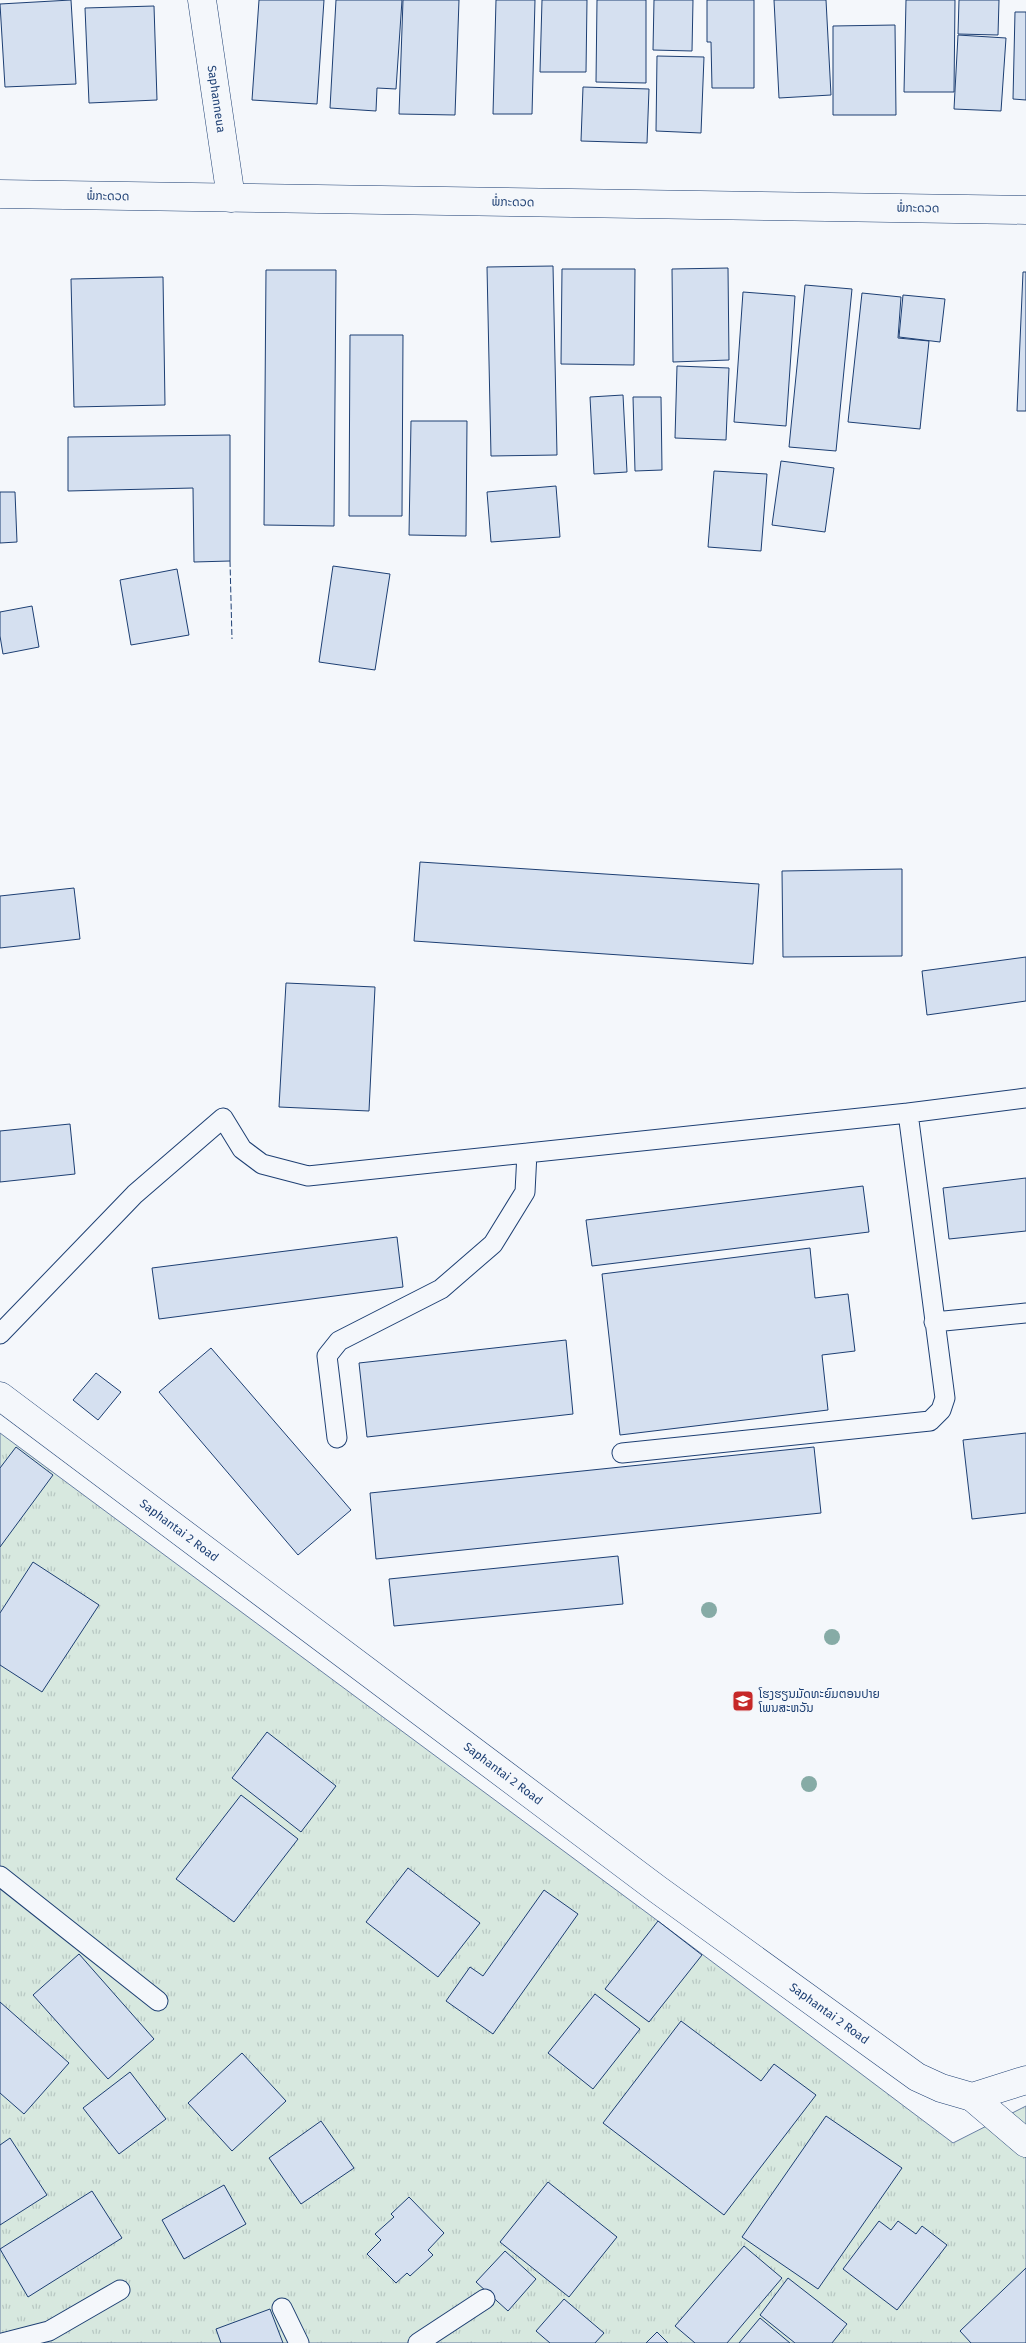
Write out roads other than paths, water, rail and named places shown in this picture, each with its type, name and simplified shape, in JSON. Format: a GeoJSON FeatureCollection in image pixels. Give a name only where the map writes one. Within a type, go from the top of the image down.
{"type":"FeatureCollection","features":[{"type":"Feature","properties":{"kind":"street","name":"Saphanneua"},"geometry":{"type":"LineString","coordinates":[[202,0],[231,198]]}},
{"type":"Feature","properties":{"kind":"street","name":"ພໍ່ກະດວດ"},"geometry":{"type":"LineString","coordinates":[[0,194],[1026,210]]}},
{"type":"Feature","properties":{"kind":"street","name":"Saphantai 2 Road"},"geometry":{"type":"LineString","coordinates":[[0,1396],[657,1889],[917,2077],[941,2088],[972,2098]]}},
{"type":"Feature","properties":{"kind":"street"},"geometry":{"type":"LineString","coordinates":[[972,2098],[1026,2080]]}},
{"type":"Feature","properties":{"kind":"street"},"geometry":{"type":"LineString","coordinates":[[972,2098],[1026,2144]]}},
{"type":"Feature","properties":{"kind":"lane"},"geometry":{"type":"LineString","coordinates":[[0,1334],[135,1194],[223,1118],[242,1149],[262,1164],[308,1176],[908,1113],[1026,1098]]}},
{"type":"Feature","properties":{"kind":"lane"},"geometry":{"type":"LineString","coordinates":[[622,1453],[930,1421],[941,1410],[945,1398],[908,1113]]}},
{"type":"Feature","properties":{"kind":"lane"},"geometry":{"type":"LineString","coordinates":[[337,1438],[327,1356],[339,1341],[441,1289],[493,1244],[525,1192],[528,1153]]}},
{"type":"Feature","properties":{"kind":"lane"},"geometry":{"type":"LineString","coordinates":[[934,1322],[1026,1313]]}},
{"type":"Feature","properties":{"kind":"lane"},"geometry":{"type":"LineString","coordinates":[[0,1876],[158,2001]]}},
{"type":"Feature","properties":{"kind":"lane"},"geometry":{"type":"LineString","coordinates":[[2,2343],[49,2331],[120,2290]]}},
{"type":"Feature","properties":{"kind":"lane"},"geometry":{"type":"LineString","coordinates":[[418,2343],[485,2299]]}},
{"type":"Feature","properties":{"kind":"lane"},"geometry":{"type":"LineString","coordinates":[[282,2308],[300,2343]]}},
{"type":"Feature","properties":{"kind":"place","name":"ໂຮງຮຽນມັດທະຍົມຕອນປາຍ ໂພນສະຫວັນ"},"geometry":{"type":"Point","coordinates":[743,1701]}}]}
